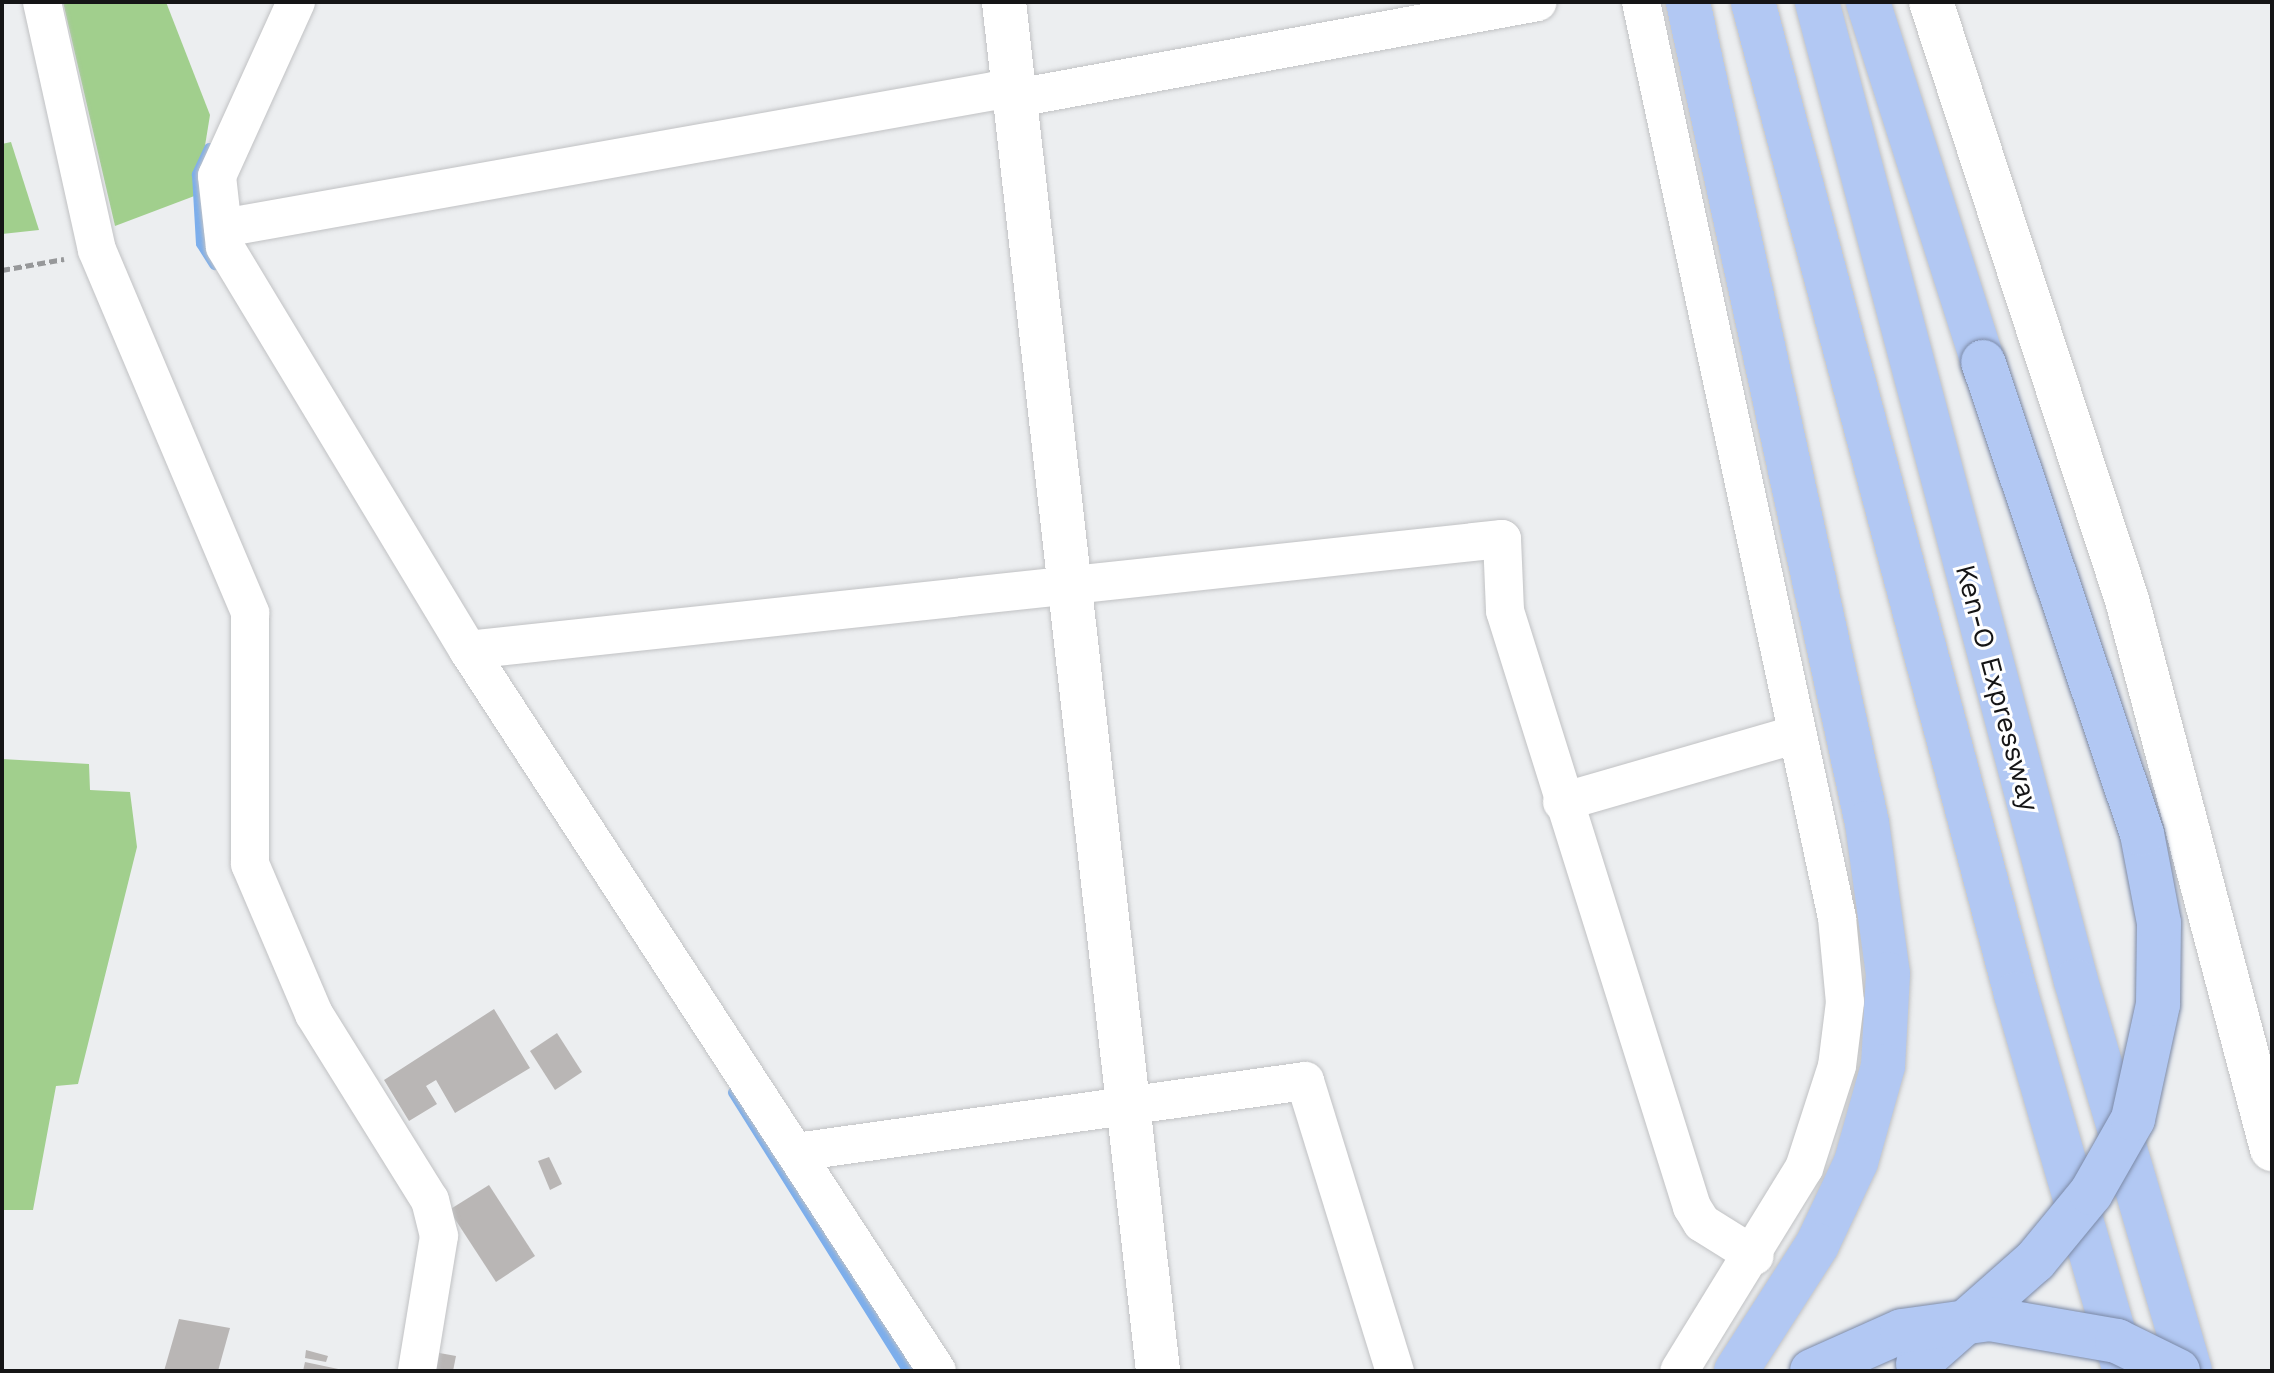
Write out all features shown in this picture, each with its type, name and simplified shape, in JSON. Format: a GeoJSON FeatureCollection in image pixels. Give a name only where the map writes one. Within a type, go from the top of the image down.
{"type":"FeatureCollection","features":[{"type":"Feature","properties":{"kind":"highway"},"geometry":{"type":"LineString","coordinates":[[1688,2],[1867,823],[1888,974],[1883,1066],[1856,1162],[1817,1245],[1736,1371]]}},
{"type":"Feature","properties":{"kind":"highway"},"geometry":{"type":"LineString","coordinates":[[1753,2],[1855,400],[2125,1371]]}},
{"type":"Feature","properties":{"kind":"highway","name":"Ken-O Expressway"},"geometry":{"type":"LineString","coordinates":[[1817,2],[1915,384],[2190,1371]]}},
{"type":"Feature","properties":{"kind":"highway"},"geometry":{"type":"LineString","coordinates":[[1868,2],[2142,834],[2159,923],[2153,1048],[2116,1155],[2035,1261],[1914,1368]]}},
{"type":"Feature","properties":{"kind":"highway"},"geometry":{"type":"LineString","coordinates":[[1812,1371],[1902,1331],[1990,1319],[2117,1341],[2178,1371]]}},
{"type":"Feature","properties":{"kind":"street"},"geometry":{"type":"LineString","coordinates":[[42,2],[97,250],[250,613],[250,864],[314,1014],[430,1200],[439,1236],[417,1371]]}},
{"type":"Feature","properties":{"kind":"street"},"geometry":{"type":"LineString","coordinates":[[296,2],[268,77],[217,176],[225,247],[468,650],[937,1371]]}},
{"type":"Feature","properties":{"kind":"street"},"geometry":{"type":"LineString","coordinates":[[1004,2],[1158,1371]]}},
{"type":"Feature","properties":{"kind":"street"},"geometry":{"type":"LineString","coordinates":[[223,228],[994,91],[1015,95],[1538,2]]}},
{"type":"Feature","properties":{"kind":"street"},"geometry":{"type":"LineString","coordinates":[[1641,2],[1837,918],[1845,1002],[1837,1066],[1804,1168],[1755,1256],[1679,1371]]}},
{"type":"Feature","properties":{"kind":"street"},"geometry":{"type":"LineString","coordinates":[[1931,2],[2127,600],[2272,1149]]}},
{"type":"Feature","properties":{"kind":"street"},"geometry":{"type":"LineString","coordinates":[[468,650],[1502,539],[1505,611],[1562,802],[1692,1207],[1702,1223],[1755,1256]]}},
{"type":"Feature","properties":{"kind":"street"},"geometry":{"type":"LineString","coordinates":[[1562,802],[1797,734]]}},
{"type":"Feature","properties":{"kind":"street"},"geometry":{"type":"LineString","coordinates":[[796,1152],[1305,1081],[1395,1371]]}},
{"type":"Feature","properties":{"kind":"path"},"geometry":{"type":"LineString","coordinates":[[2,270],[97,250]]}},
{"type":"Feature","properties":{"kind":"green space"},"geometry":{"type":"Polygon","coordinates":[[[63,2],[166,2],[210,115],[197,195],[115,226],[63,2]]]}},
{"type":"Feature","properties":{"kind":"green space"},"geometry":{"type":"Polygon","coordinates":[[[11,142],[39,230],[2,234],[2,144],[11,142]]]}},
{"type":"Feature","properties":{"kind":"green space"},"geometry":{"type":"Polygon","coordinates":[[[2,759],[89,764],[90,790],[130,792],[137,847],[78,1084],[56,1086],[33,1210],[2,1210],[2,759]]]}},
{"type":"Feature","properties":{"kind":"building"},"geometry":{"type":"Polygon","coordinates":[[[494,1009],[530,1068],[455,1113],[436,1080],[426,1086],[437,1104],[409,1121],[384,1080],[494,1009]]]}},
{"type":"Feature","properties":{"kind":"building"},"geometry":{"type":"Polygon","coordinates":[[[557,1033],[582,1072],[555,1090],[530,1051],[557,1033]]]}},
{"type":"Feature","properties":{"kind":"building"},"geometry":{"type":"Polygon","coordinates":[[[549,1157],[562,1184],[550,1190],[538,1161],[549,1157]]]}},
{"type":"Feature","properties":{"kind":"building"},"geometry":{"type":"Polygon","coordinates":[[[489,1185],[535,1256],[496,1282],[449,1210],[489,1185]]]}},
{"type":"Feature","properties":{"kind":"building"},"geometry":{"type":"Polygon","coordinates":[[[179,1319],[230,1328],[218,1371],[164,1371],[179,1319]]]}},
{"type":"Feature","properties":{"kind":"building"},"geometry":{"type":"Polygon","coordinates":[[[306,1350],[328,1356],[326,1362],[305,1358],[306,1350]]]}},
{"type":"Feature","properties":{"kind":"building"},"geometry":{"type":"Polygon","coordinates":[[[434,1352],[456,1356],[453,1371],[430,1371],[434,1352]]]}},
{"type":"Feature","properties":{"kind":"building"},"geometry":{"type":"Polygon","coordinates":[[[305,1362],[343,1370],[343,1371],[303,1371],[305,1362]]]}},
{"type":"Feature","properties":{"kind":"waterway"},"geometry":{"type":"LineString","coordinates":[[209,148],[197,174],[201,243],[214,264]]}},
{"type":"Feature","properties":{"kind":"waterway"},"geometry":{"type":"LineString","coordinates":[[733,1092],[908,1371]]}}]}
